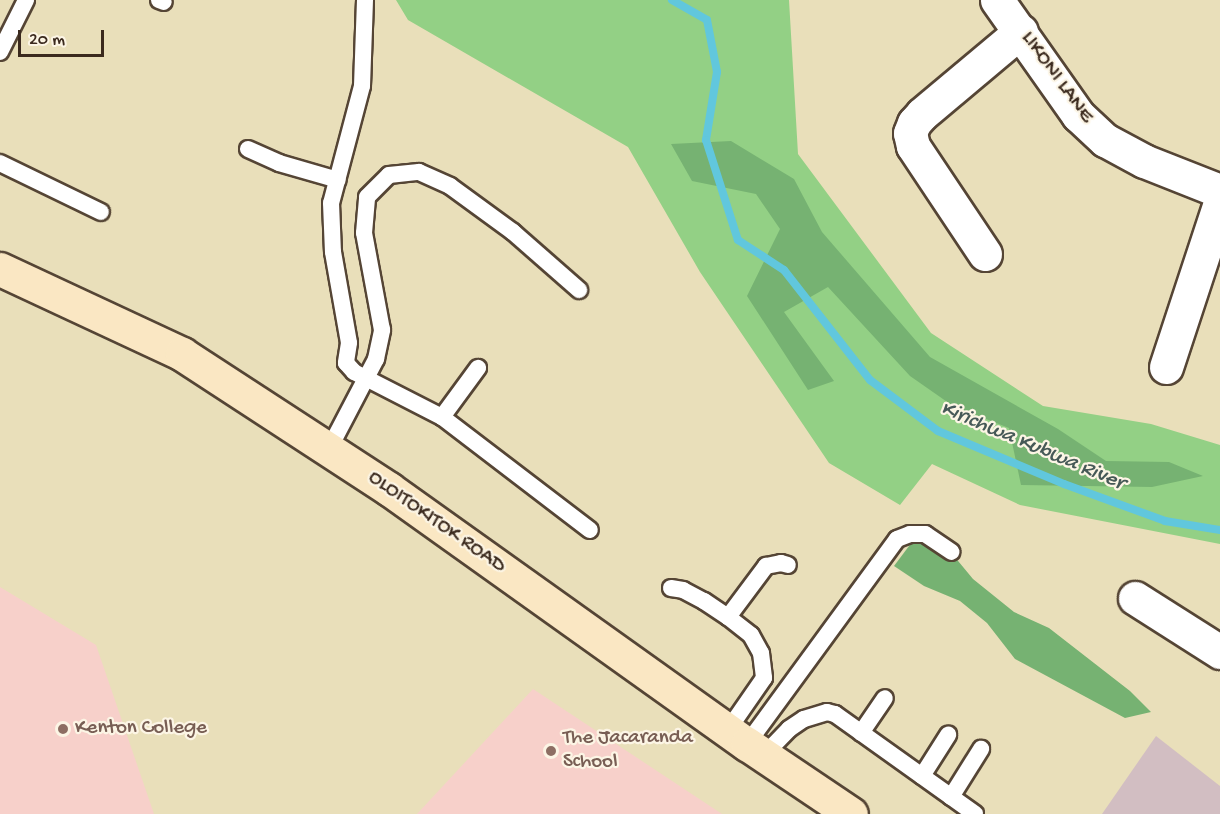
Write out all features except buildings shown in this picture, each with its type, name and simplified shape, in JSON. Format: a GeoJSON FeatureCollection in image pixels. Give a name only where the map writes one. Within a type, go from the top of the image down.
{"type":"FeatureCollection","features":[{"type":"Feature","properties":{"kind":"main road","name":"OLOITOKITOK ROAD"},"geometry":{"type":"LineString","coordinates":[[0,268],[182,354],[389,489],[746,743],[851,814]]}},
{"type":"Feature","properties":{"kind":"street","name":"LIKONI LANE"},"geometry":{"type":"LineString","coordinates":[[998,0],[1022,31],[1078,115],[1105,140],[1144,161],[1220,191]]}},
{"type":"Feature","properties":{"kind":"street"},"geometry":{"type":"LineString","coordinates":[[985,254],[913,146],[910,133],[914,123],[922,114],[1022,31]]}},
{"type":"Feature","properties":{"kind":"street"},"geometry":{"type":"LineString","coordinates":[[1166,367],[1220,203]]}},
{"type":"Feature","properties":{"kind":"street"},"geometry":{"type":"LineString","coordinates":[[1135,598],[1220,652]]}},
{"type":"Feature","properties":{"kind":"lane"},"geometry":{"type":"LineString","coordinates":[[0,52],[26,0]]}},
{"type":"Feature","properties":{"kind":"lane"},"geometry":{"type":"LineString","coordinates":[[365,0],[362,86],[330,203],[333,252],[349,343],[346,363],[354,372],[442,417],[590,530]]}},
{"type":"Feature","properties":{"kind":"lane"},"geometry":{"type":"LineString","coordinates":[[248,149],[279,163],[338,180]]}},
{"type":"Feature","properties":{"kind":"lane"},"geometry":{"type":"LineString","coordinates":[[0,164],[100,212]]}},
{"type":"Feature","properties":{"kind":"lane"},"geometry":{"type":"LineString","coordinates":[[329,449],[376,359],[382,330],[364,233],[367,197],[389,176],[419,172],[450,186],[513,232],[579,291]]}},
{"type":"Feature","properties":{"kind":"lane"},"geometry":{"type":"LineString","coordinates":[[442,417],[478,368]]}},
{"type":"Feature","properties":{"kind":"lane"},"geometry":{"type":"LineString","coordinates":[[746,743],[897,539],[910,534],[925,534],[952,552]]}},
{"type":"Feature","properties":{"kind":"lane"},"geometry":{"type":"LineString","coordinates":[[728,617],[766,566],[781,563],[788,565]]}},
{"type":"Feature","properties":{"kind":"lane"},"geometry":{"type":"LineString","coordinates":[[671,588],[682,590],[728,617],[751,634],[761,653],[764,678],[746,743]]}},
{"type":"Feature","properties":{"kind":"lane"},"geometry":{"type":"LineString","coordinates":[[861,733],[885,698]]}},
{"type":"Feature","properties":{"kind":"lane"},"geometry":{"type":"LineString","coordinates":[[746,743],[789,729],[813,715],[835,714],[975,814]]}},
{"type":"Feature","properties":{"kind":"lane"},"geometry":{"type":"LineString","coordinates":[[922,776],[948,735]]}},
{"type":"Feature","properties":{"kind":"lane"},"geometry":{"type":"LineString","coordinates":[[951,797],[981,749]]}},
{"type":"Feature","properties":{"kind":"shaded area","name":"Kenton College"},"geometry":{"type":"Polygon","coordinates":[[[0,587],[96,645],[154,814],[0,814],[0,587]]]}},
{"type":"Feature","properties":{"kind":"shaded area","name":"The Jacaranda School"},"geometry":{"type":"Polygon","coordinates":[[[533,689],[722,814],[417,814],[533,689]]]}},
{"type":"Feature","properties":{"kind":"shaded area"},"geometry":{"type":"Polygon","coordinates":[[[1156,736],[1220,786],[1220,814],[1102,814],[1156,736]]]}},
{"type":"Feature","properties":{"kind":"green space"},"geometry":{"type":"Polygon","coordinates":[[[396,0],[789,0],[798,154],[931,333],[1043,406],[1151,424],[1220,445],[1220,544],[1020,505],[932,464],[900,505],[829,463],[700,272],[628,147],[408,20],[396,0]]]}},
{"type":"Feature","properties":{"kind":"green space"},"geometry":{"type":"Polygon","coordinates":[[[731,141],[794,179],[822,232],[930,357],[1058,429],[1106,461],[1169,462],[1203,476],[1152,487],[1021,485],[1009,428],[953,406],[910,376],[828,287],[784,312],[834,381],[808,390],[747,296],[780,229],[756,194],[692,181],[671,144],[731,141]]]}},
{"type":"Feature","properties":{"kind":"green space"},"geometry":{"type":"Polygon","coordinates":[[[915,538],[944,544],[973,579],[1014,612],[1049,628],[1130,691],[1151,712],[1125,718],[1015,659],[987,623],[960,601],[924,586],[894,566],[915,538]]]}},
{"type":"Feature","properties":{"kind":"waterway","name":"Kirichwa Kubwa River"},"geometry":{"type":"LineString","coordinates":[[672,0],[707,20],[717,72],[706,140],[738,240],[784,270],[870,380],[938,431],[1064,484],[1165,521],[1220,530]]}},
{"type":"Feature","properties":{"kind":"place","name":"Kenton College"},"geometry":{"type":"Point","coordinates":[63,729]}},
{"type":"Feature","properties":{"kind":"place","name":"The Jacaranda School"},"geometry":{"type":"Point","coordinates":[551,751]}}]}
